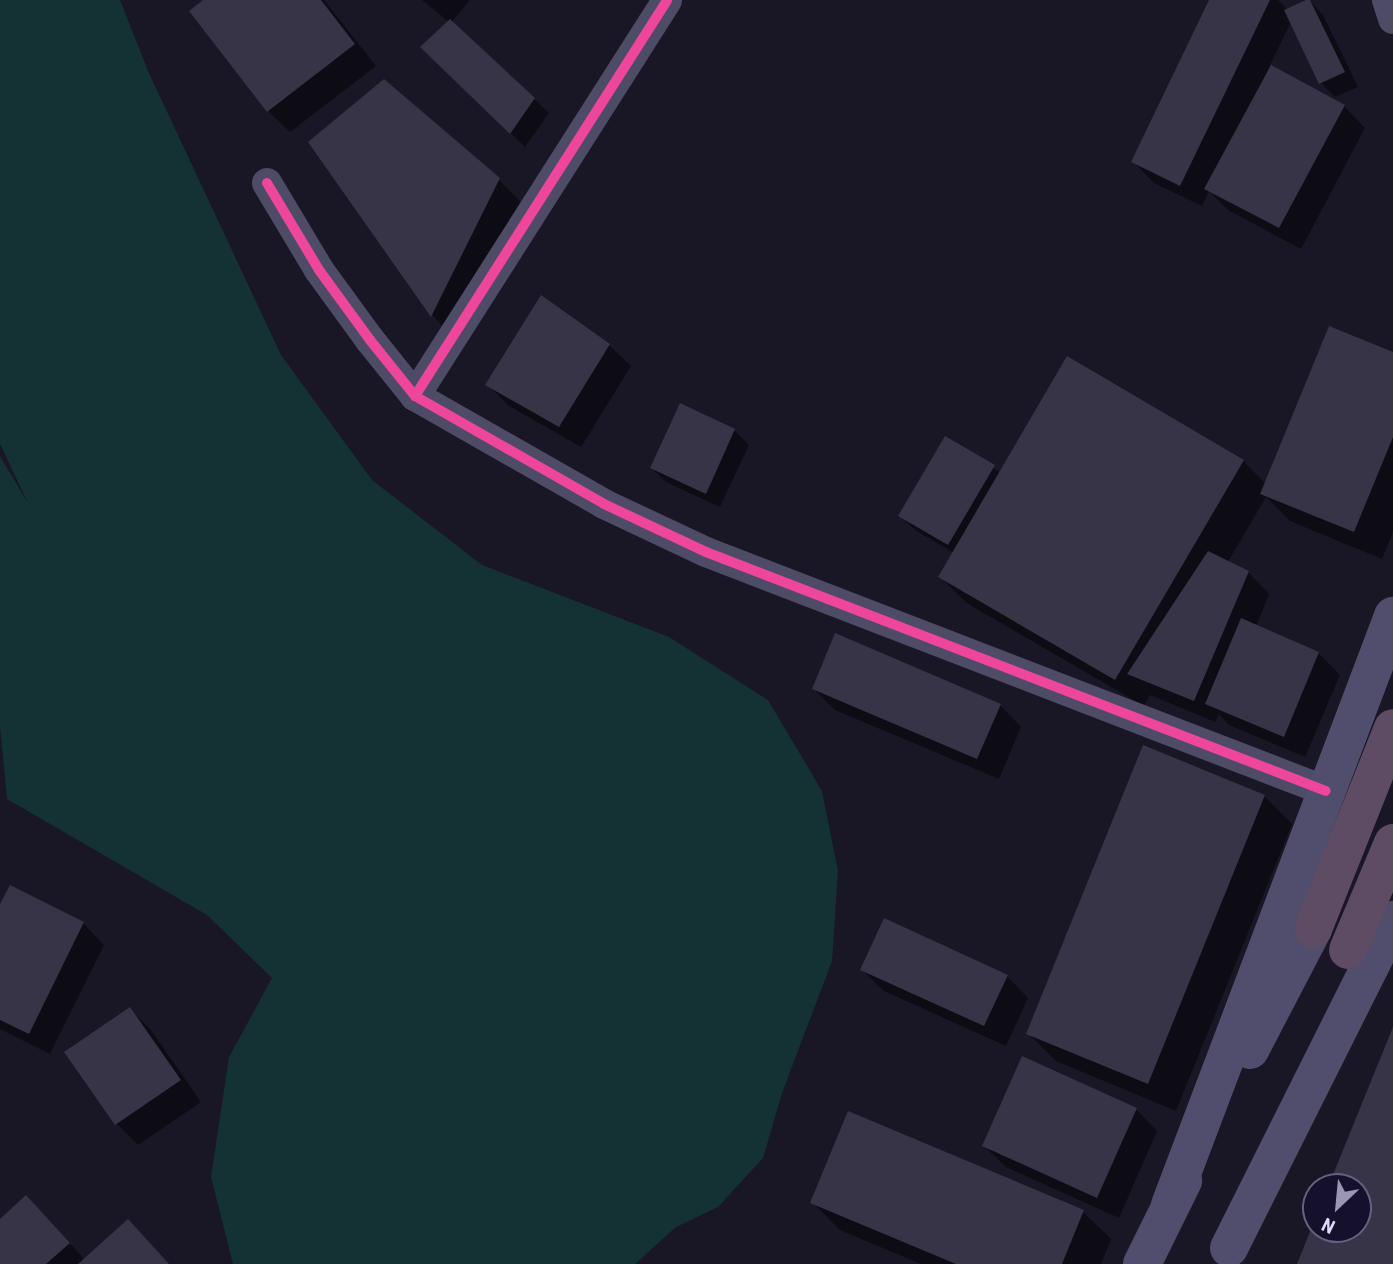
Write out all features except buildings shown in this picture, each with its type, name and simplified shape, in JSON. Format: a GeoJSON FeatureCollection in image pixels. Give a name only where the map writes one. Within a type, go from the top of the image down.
{"type":"FeatureCollection","features":[{"type":"Feature","properties":{"kind":"highway"},"geometry":{"type":"LineString","coordinates":[[1313,929],[1393,727]]}},
{"type":"Feature","properties":{"kind":"highway"},"geometry":{"type":"LineString","coordinates":[[1348,950],[1393,843]]}},
{"type":"Feature","properties":{"kind":"main road"},"geometry":{"type":"LineString","coordinates":[[1170,1205],[1393,616]]}},
{"type":"Feature","properties":{"kind":"main road"},"geometry":{"type":"LineString","coordinates":[[1225,1256],[1393,920]]}},
{"type":"Feature","properties":{"kind":"main road"},"geometry":{"type":"LineString","coordinates":[[1142,1264],[1313,929]]}},
{"type":"Feature","properties":{"kind":"main road"},"geometry":{"type":"LineString","coordinates":[[1225,1256],[1348,950]]}},
{"type":"Feature","properties":{"kind":"street"},"geometry":{"type":"LineString","coordinates":[[415,396],[667,0]]}},
{"type":"Feature","properties":{"kind":"street"},"geometry":{"type":"LineString","coordinates":[[1387,0],[1393,19]]}},
{"type":"Feature","properties":{"kind":"street"},"geometry":{"type":"LineString","coordinates":[[267,183],[319,270],[415,396],[604,504],[706,552],[1326,791]]}},
{"type":"Feature","properties":{"kind":"green space"},"geometry":{"type":"Polygon","coordinates":[[[0,0],[120,0],[148,71],[281,355],[372,480],[482,565],[669,637],[768,700],[822,791],[838,871],[832,961],[782,1093],[763,1158],[718,1207],[676,1227],[635,1264],[233,1264],[211,1177],[229,1057],[272,978],[207,915],[7,799],[0,726],[0,456],[28,503],[0,444],[0,0]]]}},
{"type":"Feature","properties":{"kind":"cycle path"},"geometry":{"type":"LineString","coordinates":[[415,396],[667,0]]}},
{"type":"Feature","properties":{"kind":"cycle path"},"geometry":{"type":"LineString","coordinates":[[267,183],[319,270],[415,396],[604,504],[706,552],[1326,791]]}}]}
